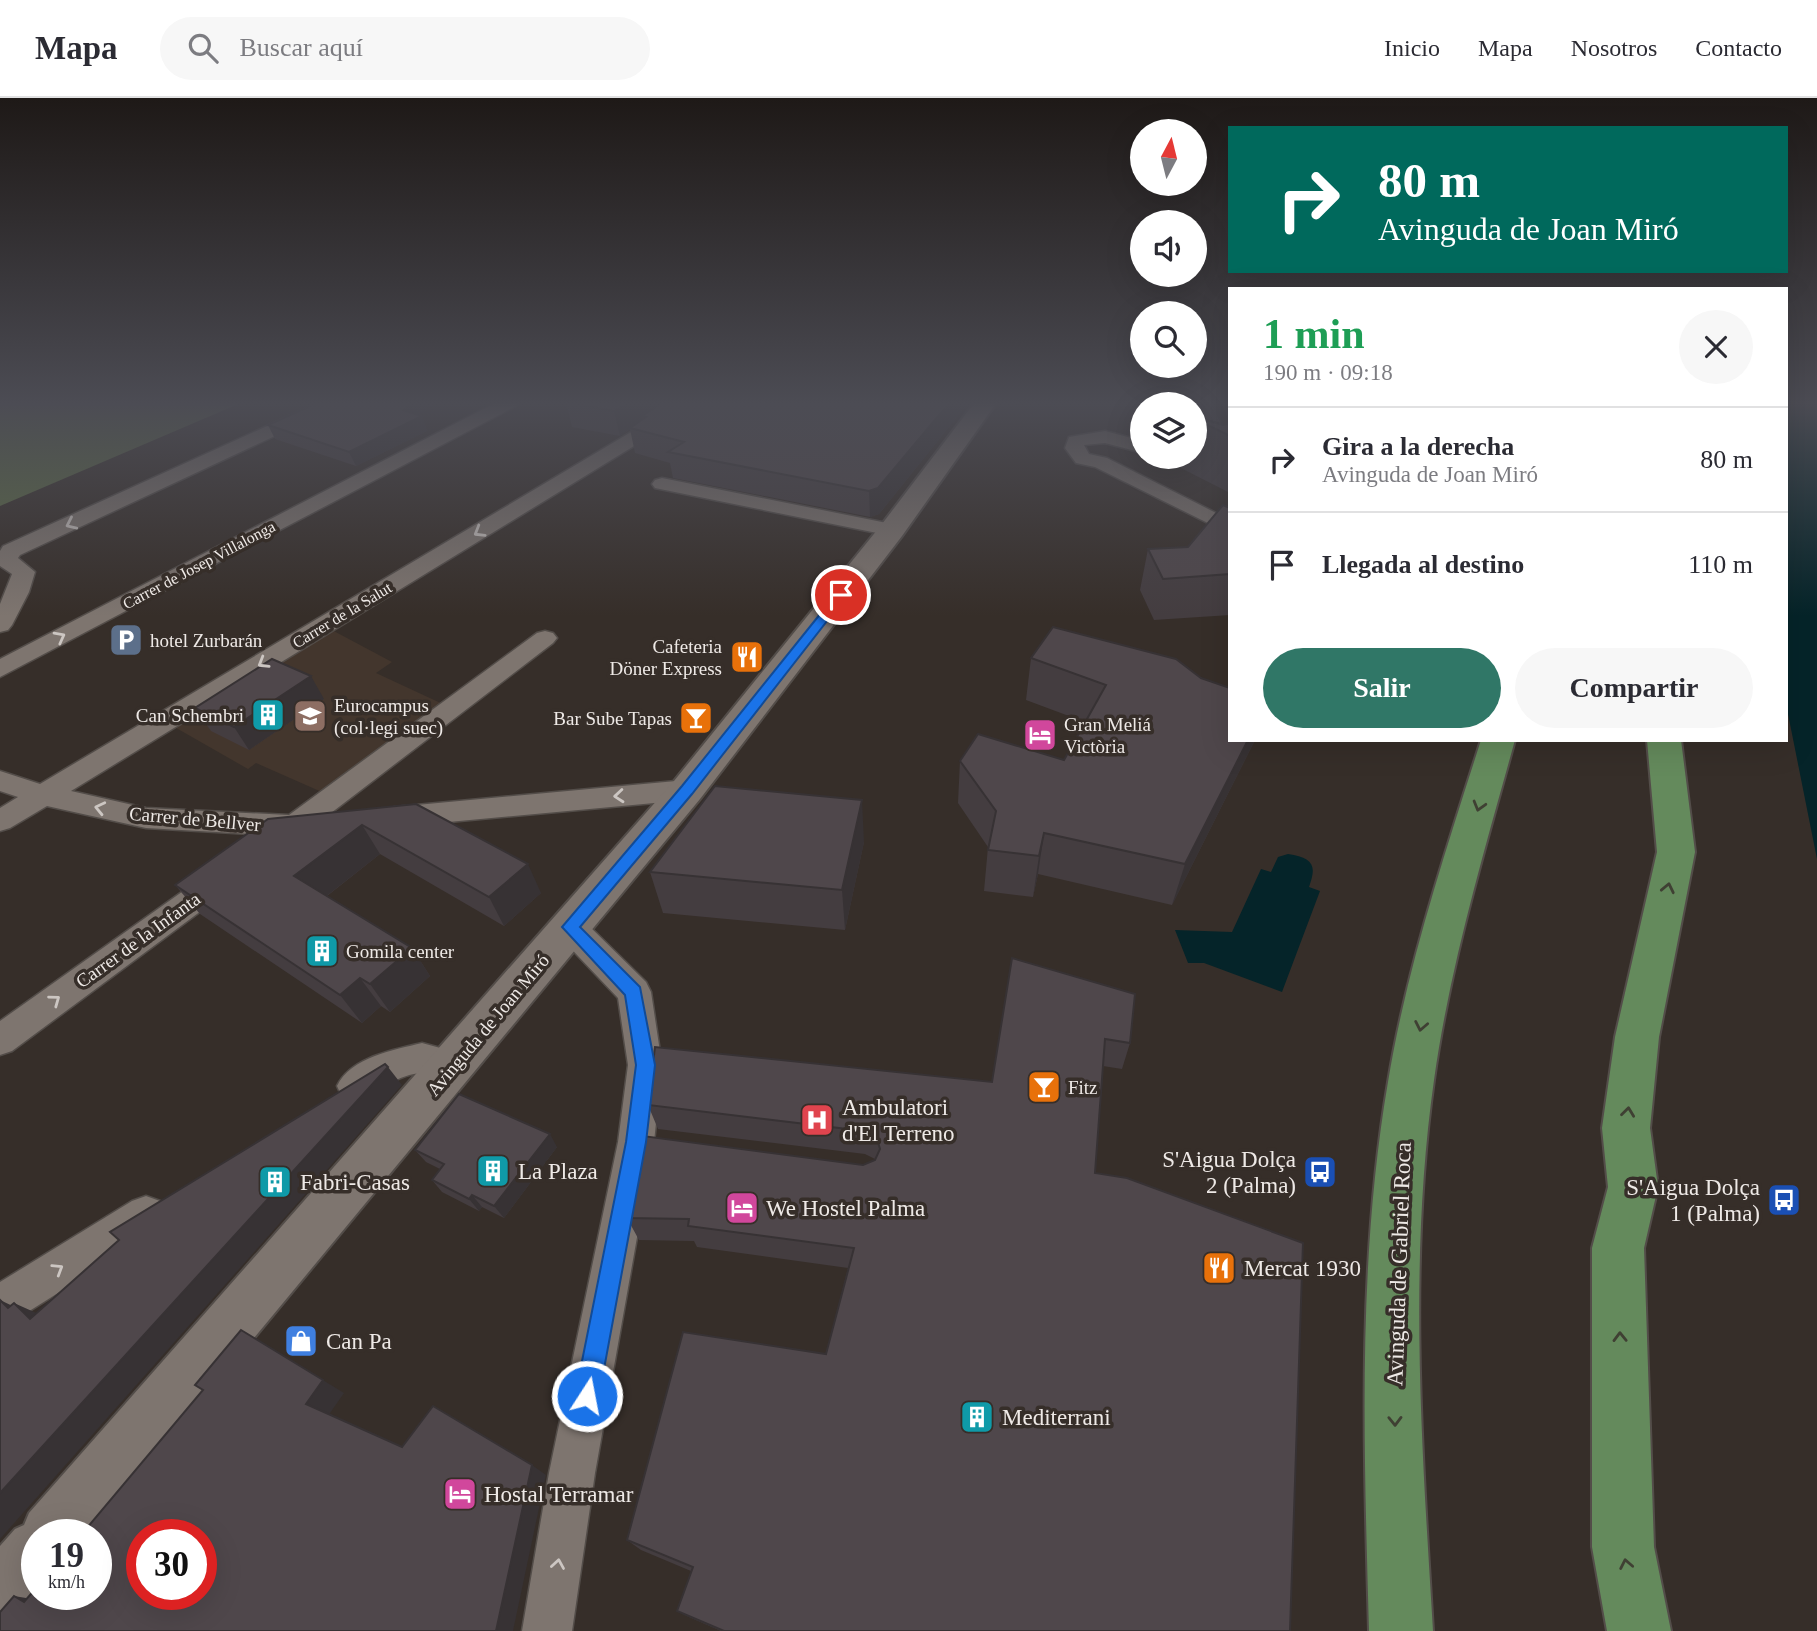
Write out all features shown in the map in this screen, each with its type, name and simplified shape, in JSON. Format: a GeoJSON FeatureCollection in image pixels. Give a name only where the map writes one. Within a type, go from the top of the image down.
{"type":"FeatureCollection","features":[{"type":"Feature","properties":{"kind":"highway","name":"Avinguda de Gabriel Roca"},"geometry":{"type":"LineString","coordinates":[[1401,1631],[1396,1500],[1394,1313],[1396,1233],[1404,1129],[1412,1072],[1435,963],[1497,742]]}},
{"type":"Feature","properties":{"kind":"highway"},"geometry":{"type":"LineString","coordinates":[[1639,1631],[1623,1547],[1618,1248],[1633,1187],[1626,1128],[1637,1037],[1676,852],[1664,742]]}},
{"type":"Feature","properties":{"kind":"street"},"geometry":{"type":"LineString","coordinates":[[0,625],[18,592],[24,572],[6,560],[10,551],[176,474]]}},
{"type":"Feature","properties":{"kind":"street","name":"Carrer de Josep Villalonga"},"geometry":{"type":"LineString","coordinates":[[0,669],[372,474]]}},
{"type":"Feature","properties":{"kind":"street","name":"Carrer de la Salut"},"geometry":{"type":"LineString","coordinates":[[0,821],[575,474]]}},
{"type":"Feature","properties":{"kind":"street","name":"Avinguda de Joan Miró"},"geometry":{"type":"LineString","coordinates":[[65,1519],[687,790],[934,474]]}},
{"type":"Feature","properties":{"kind":"street"},"geometry":{"type":"LineString","coordinates":[[1123,474],[1228,527]]}},
{"type":"Feature","properties":{"kind":"street"},"geometry":{"type":"LineString","coordinates":[[662,484],[892,530]]}},
{"type":"Feature","properties":{"kind":"street","name":"Carrer de la Infanta"},"geometry":{"type":"LineString","coordinates":[[0,1040],[255,855],[545,638]]}},
{"type":"Feature","properties":{"kind":"street","name":"Carrer de Bellver"},"geometry":{"type":"LineString","coordinates":[[0,781],[44,795],[146,818],[294,826],[687,790]]}},
{"type":"Feature","properties":{"kind":"street"},"geometry":{"type":"LineString","coordinates":[[547,1631],[572,1473],[636,1142],[645,1065],[634,992],[570,927]]}},
{"type":"Feature","properties":{"kind":"street"},"geometry":{"type":"LineString","coordinates":[[326,1104],[384,1068],[422,1058],[454,1066]]}},
{"type":"Feature","properties":{"kind":"street"},"geometry":{"type":"LineString","coordinates":[[0,1305],[175,1197]]}},
{"type":"Feature","properties":{"kind":"street"},"geometry":{"type":"LineString","coordinates":[[0,1594],[21,1570]]}},
{"type":"Feature","properties":{"kind":"shaded area","name":"Eurocampus (col·legi suec)"},"geometry":{"type":"Polygon","coordinates":[[[330,629],[392,662],[376,673],[447,706],[324,793],[256,763],[248,769],[171,725],[330,629]]]}},
{"type":"Feature","properties":{"kind":"green space"},"geometry":{"type":"Polygon","coordinates":[[[0,474],[76,474],[0,506],[0,474]]]}},
{"type":"Feature","properties":{"kind":"water"},"geometry":{"type":"Polygon","coordinates":[[[1788,474],[1817,474],[1817,859],[1788,714],[1788,474]]]}},
{"type":"Feature","properties":{"kind":"water"},"geometry":{"type":"Polygon","coordinates":[[[1288,854],[1302,857],[1310,863],[1313,872],[1309,887],[1320,891],[1282,992],[1204,963],[1188,963],[1175,930],[1232,932],[1261,869],[1271,872],[1278,857],[1288,854]]]}},
{"type":"Feature","properties":{"kind":"building"},"geometry":{"type":"Polygon","coordinates":[[[779,474],[890,474],[878,488],[869,491],[779,474]]]}},
{"type":"Feature","properties":{"kind":"building"},"geometry":{"type":"Polygon","coordinates":[[[1223,505],[1228,507],[1228,574],[1163,579],[1148,549],[1188,547],[1223,505]]]}},
{"type":"Feature","properties":{"kind":"building"},"geometry":{"type":"Polygon","coordinates":[[[1053,627],[1176,659],[1201,678],[1228,687],[1228,742],[1247,742],[1185,864],[1044,833],[1039,856],[988,850],[996,811],[960,761],[978,734],[1064,760],[1106,685],[1031,658],[1053,627]]]}},
{"type":"Feature","properties":{"kind":"building"},"geometry":{"type":"Polygon","coordinates":[[[272,659],[311,676],[234,727],[195,708],[272,659]]]}},
{"type":"Feature","properties":{"kind":"building"},"geometry":{"type":"Polygon","coordinates":[[[715,786],[862,800],[842,890],[650,872],[715,786]]]}},
{"type":"Feature","properties":{"kind":"building"},"geometry":{"type":"Polygon","coordinates":[[[416,804],[528,864],[489,897],[362,825],[294,876],[412,948],[370,984],[360,978],[340,995],[175,885],[268,819],[416,804]]]}},
{"type":"Feature","properties":{"kind":"building","name":"Mediterrani"},"geometry":{"type":"Polygon","coordinates":[[[1012,958],[1135,994],[1130,1043],[1105,1039],[1095,1173],[1127,1178],[1303,1243],[1290,1631],[724,1631],[677,1611],[693,1567],[627,1540],[683,1332],[826,1354],[854,1248],[688,1226],[689,1219],[627,1218],[643,1136],[863,1165],[875,1160],[880,1149],[876,1136],[864,1131],[648,1105],[655,1047],[992,1082],[1012,958]]]}},
{"type":"Feature","properties":{"kind":"building"},"geometry":{"type":"Polygon","coordinates":[[[385,1064],[388,1067],[0,1493],[0,1300],[8,1308],[14,1303],[30,1319],[119,1240],[110,1232],[385,1064]]]}},
{"type":"Feature","properties":{"kind":"building","name":"La Plaza"},"geometry":{"type":"Polygon","coordinates":[[[459,1094],[550,1134],[494,1206],[472,1195],[469,1199],[432,1180],[444,1164],[415,1150],[459,1094]]]}},
{"type":"Feature","properties":{"kind":"building"},"geometry":{"type":"Polygon","coordinates":[[[241,1330],[323,1380],[306,1404],[402,1447],[433,1406],[532,1465],[496,1631],[0,1631],[0,1612],[14,1596],[21,1600],[21,1610],[112,1610],[112,1519],[94,1519],[203,1390],[195,1385],[241,1330]]]}},
{"type":"Feature","properties":{"kind":"place","name":"hotel Zurbarán"},"geometry":{"type":"Point","coordinates":[126,640]}},
{"type":"Feature","properties":{"kind":"place","name":"Cafeteria Döner Express"},"geometry":{"type":"Point","coordinates":[747,657]}},
{"type":"Feature","properties":{"kind":"place","name":"Can Schembri"},"geometry":{"type":"Point","coordinates":[268,715]}},
{"type":"Feature","properties":{"kind":"place","name":"Eurocampus (col·legi suec)"},"geometry":{"type":"Point","coordinates":[310,716]}},
{"type":"Feature","properties":{"kind":"place","name":"Bar Sube Tapas"},"geometry":{"type":"Point","coordinates":[696,718]}},
{"type":"Feature","properties":{"kind":"place","name":"Gran Meliá Victòria"},"geometry":{"type":"Point","coordinates":[1040,735]}},
{"type":"Feature","properties":{"kind":"place","name":"Gomila center"},"geometry":{"type":"Point","coordinates":[322,951]}},
{"type":"Feature","properties":{"kind":"place","name":"Fitz"},"geometry":{"type":"Point","coordinates":[1044,1087]}},
{"type":"Feature","properties":{"kind":"place","name":"Ambulatori d'El Terreno"},"geometry":{"type":"Point","coordinates":[817,1120]}},
{"type":"Feature","properties":{"kind":"place","name":"La Plaza"},"geometry":{"type":"Point","coordinates":[493,1171]}},
{"type":"Feature","properties":{"kind":"place","name":"S'Aigua Dolça 2 (Palma)"},"geometry":{"type":"Point","coordinates":[1320,1172]}},
{"type":"Feature","properties":{"kind":"place","name":"Fabri-Casas"},"geometry":{"type":"Point","coordinates":[275,1182]}},
{"type":"Feature","properties":{"kind":"place","name":"S'Aigua Dolça 1 (Palma)"},"geometry":{"type":"Point","coordinates":[1784,1200]}},
{"type":"Feature","properties":{"kind":"place","name":"We Hostel Palma"},"geometry":{"type":"Point","coordinates":[742,1208]}},
{"type":"Feature","properties":{"kind":"place","name":"Mercat 1930"},"geometry":{"type":"Point","coordinates":[1219,1268]}},
{"type":"Feature","properties":{"kind":"place","name":"Can Pa"},"geometry":{"type":"Point","coordinates":[301,1341]}},
{"type":"Feature","properties":{"kind":"place","name":"Mediterrani"},"geometry":{"type":"Point","coordinates":[977,1417]}},
{"type":"Feature","properties":{"kind":"place","name":"Hostal Terramar"},"geometry":{"type":"Point","coordinates":[460,1494]}},
{"type":"Feature","properties":{"kind":"route"},"geometry":{"type":"LineString","coordinates":[[587,1396],[636,1142],[645,1065],[634,992],[570,927],[687,790],[841,595]]}}]}
